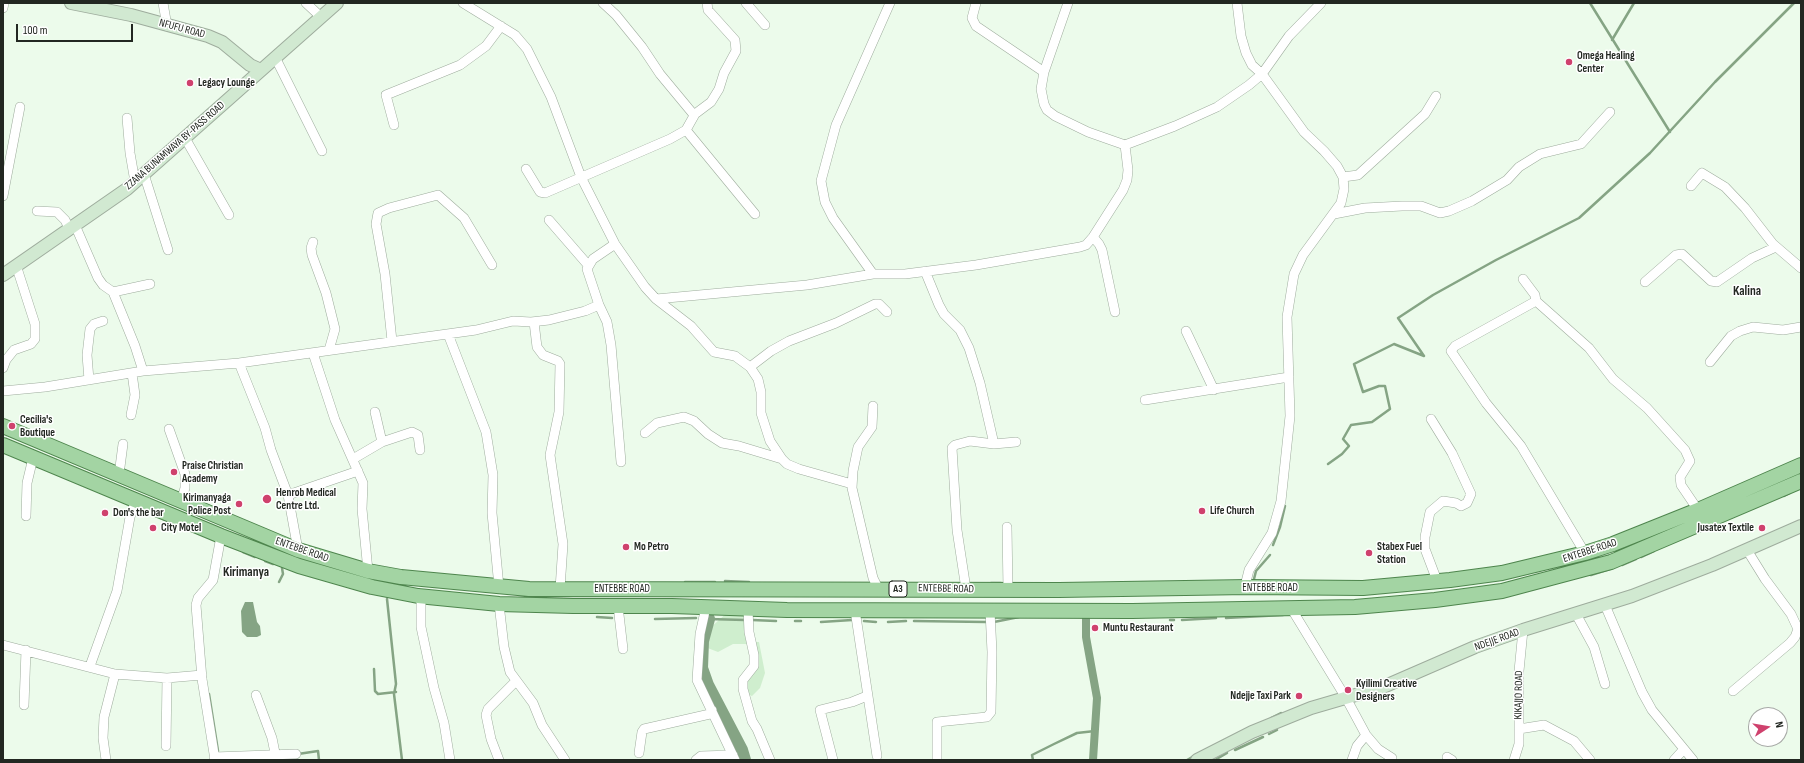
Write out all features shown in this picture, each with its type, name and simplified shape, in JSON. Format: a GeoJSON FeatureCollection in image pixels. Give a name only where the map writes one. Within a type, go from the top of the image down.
{"type":"FeatureCollection","features":[{"type":"Feature","properties":{"kind":"main road","name":"ENTEBBE ROAD"},"geometry":{"type":"LineString","coordinates":[[3,426],[298,550],[368,571],[401,577],[499,587],[560,589],[878,588],[1008,590],[1248,587],[1362,588],[1442,581],[1502,573],[1585,554],[1698,510],[1801,465]]}},
{"type":"Feature","properties":{"kind":"main road","name":"ENTEBBE ROAD"},"geometry":{"type":"LineString","coordinates":[[3,445],[221,536],[299,566],[372,587],[422,596],[499,604],[748,609],[1132,611],[1355,607],[1435,600],[1502,591],[1534,584],[1611,562],[1801,481]]}},
{"type":"Feature","properties":{"kind":"main road"},"geometry":{"type":"LineString","coordinates":[[824,610],[826,589]]}},
{"type":"Feature","properties":{"kind":"street"},"geometry":{"type":"LineString","coordinates":[[3,8],[4,3]]}},
{"type":"Feature","properties":{"kind":"street","name":"NFUFU ROAD"},"geometry":{"type":"LineString","coordinates":[[71,3],[131,15],[167,26],[192,31],[222,42],[250,64],[261,70]]}},
{"type":"Feature","properties":{"kind":"street"},"geometry":{"type":"LineString","coordinates":[[163,3],[167,26]]}},
{"type":"Feature","properties":{"kind":"street"},"geometry":{"type":"LineString","coordinates":[[306,3],[321,17]]}},
{"type":"Feature","properties":{"kind":"street","name":"ZZANA BUNAMWAYA BY-PASS ROAD"},"geometry":{"type":"LineString","coordinates":[[3,275],[139,178],[337,3]]}},
{"type":"Feature","properties":{"kind":"street"},"geometry":{"type":"LineString","coordinates":[[463,3],[515,35],[527,49],[551,97],[581,177],[615,244],[645,287],[656,299],[691,326],[714,352],[735,356],[750,367],[758,379],[761,392],[761,413],[770,441],[782,459],[787,464],[798,469],[852,484]]}},
{"type":"Feature","properties":{"kind":"street"},"geometry":{"type":"LineString","coordinates":[[603,3],[616,15],[642,47],[660,74],[694,115]]}},
{"type":"Feature","properties":{"kind":"street"},"geometry":{"type":"LineString","coordinates":[[526,169],[542,193],[670,139],[686,130],[694,115],[711,102],[719,89],[724,73],[736,51],[735,40],[708,10],[707,3]]}},
{"type":"Feature","properties":{"kind":"street"},"geometry":{"type":"LineString","coordinates":[[746,3],[765,25]]}},
{"type":"Feature","properties":{"kind":"street"},"geometry":{"type":"LineString","coordinates":[[872,274],[833,218],[825,202],[821,181],[836,125],[890,3]]}},
{"type":"Feature","properties":{"kind":"street"},"geometry":{"type":"LineString","coordinates":[[976,3],[972,18],[976,26],[1044,72]]}},
{"type":"Feature","properties":{"kind":"street"},"geometry":{"type":"LineString","coordinates":[[1068,3],[1044,72],[1041,89],[1047,110],[1088,132],[1125,145],[1175,126],[1217,107],[1262,74],[1289,36],[1320,3]]}},
{"type":"Feature","properties":{"kind":"street"},"geometry":{"type":"LineString","coordinates":[[1237,3],[1241,36],[1246,53],[1252,65],[1262,74],[1304,132],[1324,151],[1343,177],[1344,189],[1341,204],[1303,255],[1294,274],[1287,317],[1290,428],[1276,523],[1267,544],[1249,570],[1245,586],[1248,587]]}},
{"type":"Feature","properties":{"kind":"street"},"geometry":{"type":"LineString","coordinates":[[394,124],[386,95],[460,65],[486,46],[501,26]]}},
{"type":"Feature","properties":{"kind":"street"},"geometry":{"type":"LineString","coordinates":[[275,57],[322,151]]}},
{"type":"Feature","properties":{"kind":"street"},"geometry":{"type":"LineString","coordinates":[[1343,177],[1358,175],[1425,114],[1436,96]]}},
{"type":"Feature","properties":{"kind":"street"},"geometry":{"type":"LineString","coordinates":[[3,196],[20,107]]}},
{"type":"Feature","properties":{"kind":"street"},"geometry":{"type":"LineString","coordinates":[[1334,214],[1365,208],[1402,206],[1421,206],[1440,213],[1449,211],[1472,201],[1507,180],[1519,167],[1540,154],[1580,144],[1610,112]]}},
{"type":"Feature","properties":{"kind":"street"},"geometry":{"type":"LineString","coordinates":[[127,118],[130,153],[168,250]]}},
{"type":"Feature","properties":{"kind":"street"},"geometry":{"type":"LineString","coordinates":[[686,130],[755,214]]}},
{"type":"Feature","properties":{"kind":"street"},"geometry":{"type":"LineString","coordinates":[[185,138],[229,215]]}},
{"type":"Feature","properties":{"kind":"street"},"geometry":{"type":"LineString","coordinates":[[656,299],[807,285],[872,274],[905,274],[1069,250],[1086,245],[1093,237],[1123,190],[1127,180],[1125,145]]}},
{"type":"Feature","properties":{"kind":"street"},"geometry":{"type":"LineString","coordinates":[[1691,186],[1702,173],[1725,186],[1745,208],[1776,247],[1801,268]]}},
{"type":"Feature","properties":{"kind":"street"},"geometry":{"type":"LineString","coordinates":[[392,341],[385,274],[376,224],[378,213],[389,208],[438,195],[464,218],[492,265]]}},
{"type":"Feature","properties":{"kind":"street"},"geometry":{"type":"LineString","coordinates":[[37,211],[58,212],[72,226],[98,278],[103,285],[113,292],[135,346],[143,371]]}},
{"type":"Feature","properties":{"kind":"street"},"geometry":{"type":"LineString","coordinates":[[550,220],[588,265]]}},
{"type":"Feature","properties":{"kind":"street"},"geometry":{"type":"LineString","coordinates":[[1093,237],[1102,250],[1115,312]]}},
{"type":"Feature","properties":{"kind":"street"},"geometry":{"type":"LineString","coordinates":[[313,242],[311,248],[312,255],[326,293],[334,329],[329,350]]}},
{"type":"Feature","properties":{"kind":"street"},"geometry":{"type":"LineString","coordinates":[[615,244],[593,259],[588,265],[587,274],[607,322],[611,345],[621,462]]}},
{"type":"Feature","properties":{"kind":"street"},"geometry":{"type":"LineString","coordinates":[[1645,282],[1676,255],[1682,254],[1711,281],[1716,282],[1752,258],[1776,247]]}},
{"type":"Feature","properties":{"kind":"street"},"geometry":{"type":"LineString","coordinates":[[3,368],[6,360],[14,350],[31,344],[35,339],[35,324],[16,265]]}},
{"type":"Feature","properties":{"kind":"street"},"geometry":{"type":"LineString","coordinates":[[925,271],[941,310],[960,330],[969,348],[980,383],[994,444]]}},
{"type":"Feature","properties":{"kind":"street"},"geometry":{"type":"LineString","coordinates":[[1523,279],[1535,295],[1536,300],[1589,348],[1613,379],[1647,408],[1684,450],[1690,461],[1680,477],[1681,485],[1698,510]]}},
{"type":"Feature","properties":{"kind":"street"},"geometry":{"type":"LineString","coordinates":[[113,292],[150,284]]}},
{"type":"Feature","properties":{"kind":"street"},"geometry":{"type":"LineString","coordinates":[[1536,300],[1455,346],[1451,351],[1486,403],[1521,446],[1585,554]]}},
{"type":"Feature","properties":{"kind":"street"},"geometry":{"type":"LineString","coordinates":[[750,367],[771,351],[789,341],[836,323],[875,304],[879,304],[887,312]]}},
{"type":"Feature","properties":{"kind":"street"},"geometry":{"type":"LineString","coordinates":[[3,391],[45,387],[143,371],[239,363],[313,353],[448,334],[513,322],[534,322],[585,311],[599,305]]}},
{"type":"Feature","properties":{"kind":"street"},"geometry":{"type":"LineString","coordinates":[[89,380],[87,355],[90,329],[94,324],[103,320]]}},
{"type":"Feature","properties":{"kind":"street"},"geometry":{"type":"LineString","coordinates":[[534,322],[537,347],[543,355],[558,361],[560,364],[559,412],[550,456],[563,544],[560,589]]}},
{"type":"Feature","properties":{"kind":"street"},"geometry":{"type":"LineString","coordinates":[[1710,362],[1731,336],[1740,331],[1753,327],[1789,330],[1801,327]]}},
{"type":"Feature","properties":{"kind":"street"},"geometry":{"type":"LineString","coordinates":[[1186,331],[1214,390]]}},
{"type":"Feature","properties":{"kind":"street"},"geometry":{"type":"LineString","coordinates":[[448,334],[486,432],[493,475],[492,513],[499,587]]}},
{"type":"Feature","properties":{"kind":"street"},"geometry":{"type":"LineString","coordinates":[[313,353],[335,420],[363,483],[362,509],[368,571]]}},
{"type":"Feature","properties":{"kind":"street"},"geometry":{"type":"LineString","coordinates":[[239,363],[265,428],[271,450],[288,495],[298,550]]}},
{"type":"Feature","properties":{"kind":"street"},"geometry":{"type":"LineString","coordinates":[[131,414],[135,394],[132,373]]}},
{"type":"Feature","properties":{"kind":"street"},"geometry":{"type":"LineString","coordinates":[[1144,400],[1289,377]]}},
{"type":"Feature","properties":{"kind":"street"},"geometry":{"type":"LineString","coordinates":[[873,406],[872,427],[858,447],[852,484],[853,496],[873,578],[878,588]]}},
{"type":"Feature","properties":{"kind":"street"},"geometry":{"type":"LineString","coordinates":[[375,412],[382,442]]}},
{"type":"Feature","properties":{"kind":"street"},"geometry":{"type":"LineString","coordinates":[[645,434],[657,424],[684,417],[694,421],[708,434],[722,443],[739,446],[782,459]]}},
{"type":"Feature","properties":{"kind":"street"},"geometry":{"type":"LineString","coordinates":[[1431,419],[1452,454],[1471,494],[1467,503],[1461,506],[1456,503],[1443,501],[1430,512],[1424,549],[1436,578],[1442,581]]}},
{"type":"Feature","properties":{"kind":"street"},"geometry":{"type":"LineString","coordinates":[[169,429],[184,474],[185,488],[181,502]]}},
{"type":"Feature","properties":{"kind":"street"},"geometry":{"type":"LineString","coordinates":[[353,459],[382,442],[412,432],[416,432],[418,435],[420,450]]}},
{"type":"Feature","properties":{"kind":"street"},"geometry":{"type":"LineString","coordinates":[[966,589],[957,530],[952,448],[955,445],[970,441],[994,444],[1016,442]]}},
{"type":"Feature","properties":{"kind":"street"},"geometry":{"type":"LineString","coordinates":[[117,475],[120,467],[123,444]]}},
{"type":"Feature","properties":{"kind":"street"},"geometry":{"type":"LineString","coordinates":[[26,516],[27,483],[34,458]]}},
{"type":"Feature","properties":{"kind":"street"},"geometry":{"type":"LineString","coordinates":[[288,495],[358,471]]}},
{"type":"Feature","properties":{"kind":"street"},"geometry":{"type":"LineString","coordinates":[[90,666],[117,591],[130,517],[136,500]]}},
{"type":"Feature","properties":{"kind":"street","name":"NDEJJE ROAD"},"geometry":{"type":"LineString","coordinates":[[1203,759],[1252,732],[1311,708],[1383,688],[1475,648],[1523,630],[1605,605],[1747,550],[1801,526]]}},
{"type":"Feature","properties":{"kind":"street"},"geometry":{"type":"LineString","coordinates":[[1007,527],[1008,590]]}},
{"type":"Feature","properties":{"kind":"street"},"geometry":{"type":"LineString","coordinates":[[221,536],[213,580],[198,598],[196,605],[202,675],[214,758],[275,753],[296,754]]}},
{"type":"Feature","properties":{"kind":"street"},"geometry":{"type":"LineString","coordinates":[[1733,691],[1790,643],[1795,637],[1798,629],[1791,614],[1765,579],[1747,550]]}},
{"type":"Feature","properties":{"kind":"street"},"geometry":{"type":"LineString","coordinates":[[422,596],[421,627],[434,688],[444,723],[450,760]]}},
{"type":"Feature","properties":{"kind":"street"},"geometry":{"type":"LineString","coordinates":[[499,604],[504,647],[510,672],[533,703],[542,725],[565,760]]}},
{"type":"Feature","properties":{"kind":"street"},"geometry":{"type":"LineString","coordinates":[[1605,605],[1642,692],[1652,710],[1693,760]]}},
{"type":"Feature","properties":{"kind":"street"},"geometry":{"type":"LineString","coordinates":[[618,606],[623,649]]}},
{"type":"Feature","properties":{"kind":"street"},"geometry":{"type":"LineString","coordinates":[[696,760],[701,756],[734,757],[697,680],[700,634],[706,607]]}},
{"type":"Feature","properties":{"kind":"street"},"geometry":{"type":"LineString","coordinates":[[1291,608],[1346,698],[1366,736],[1378,749],[1392,758]]}},
{"type":"Feature","properties":{"kind":"street"},"geometry":{"type":"LineString","coordinates":[[748,609],[749,632],[754,655],[754,666],[743,680],[743,689],[752,721],[770,760]]}},
{"type":"Feature","properties":{"kind":"street"},"geometry":{"type":"LineString","coordinates":[[855,610],[877,756]]}},
{"type":"Feature","properties":{"kind":"street"},"geometry":{"type":"LineString","coordinates":[[936,760],[937,722],[987,717],[991,712],[992,652],[990,611]]}},
{"type":"Feature","properties":{"kind":"street"},"geometry":{"type":"LineString","coordinates":[[1576,614],[1594,647],[1605,684]]}},
{"type":"Feature","properties":{"kind":"street","name":"KIKAJJO ROAD"},"geometry":{"type":"LineString","coordinates":[[1514,760],[1519,744],[1520,671],[1523,630]]}},
{"type":"Feature","properties":{"kind":"street"},"geometry":{"type":"LineString","coordinates":[[3,645],[90,666],[115,674],[167,678],[202,675]]}},
{"type":"Feature","properties":{"kind":"street"},"geometry":{"type":"LineString","coordinates":[[24,705],[26,650]]}},
{"type":"Feature","properties":{"kind":"street"},"geometry":{"type":"LineString","coordinates":[[106,760],[103,738],[104,717],[115,674]]}},
{"type":"Feature","properties":{"kind":"street"},"geometry":{"type":"LineString","coordinates":[[166,746],[167,678]]}},
{"type":"Feature","properties":{"kind":"street"},"geometry":{"type":"LineString","coordinates":[[498,760],[490,739],[486,715],[488,709],[516,681]]}},
{"type":"Feature","properties":{"kind":"street"},"geometry":{"type":"LineString","coordinates":[[256,695],[272,738],[275,753]]}},
{"type":"Feature","properties":{"kind":"street"},"geometry":{"type":"LineString","coordinates":[[833,760],[820,710],[852,702],[867,696]]}},
{"type":"Feature","properties":{"kind":"street"},"geometry":{"type":"LineString","coordinates":[[639,753],[642,732],[644,729],[710,714],[712,710]]}},
{"type":"Feature","properties":{"kind":"street"},"geometry":{"type":"LineString","coordinates":[[1519,729],[1544,725],[1574,741],[1590,760]]}},
{"type":"Feature","properties":{"kind":"street"},"geometry":{"type":"LineString","coordinates":[[1352,760],[1357,746],[1366,736]]}},
{"type":"Feature","properties":{"kind":"street"},"geometry":{"type":"LineString","coordinates":[[1674,760],[1684,749]]}},
{"type":"Feature","properties":{"kind":"shaded area"},"geometry":{"type":"Polygon","coordinates":[[[245,602],[253,602],[257,622],[260,626],[261,635],[257,637],[247,637],[242,632],[241,611],[245,602]]]}},
{"type":"Feature","properties":{"kind":"shaded area"},"geometry":{"type":"Polygon","coordinates":[[[728,612],[751,613],[749,644],[733,644],[718,652],[705,647],[704,639],[710,628],[728,612]]]}},
{"type":"Feature","properties":{"kind":"shaded area"},"geometry":{"type":"Polygon","coordinates":[[[756,642],[759,642],[765,673],[760,688],[752,696],[746,694],[745,680],[756,642]]]}},
{"type":"Feature","properties":{"kind":"waterway"},"geometry":{"type":"LineString","coordinates":[[1590,3],[1670,132]]}},
{"type":"Feature","properties":{"kind":"waterway"},"geometry":{"type":"LineString","coordinates":[[1612,40],[1634,3]]}},
{"type":"Feature","properties":{"kind":"waterway"},"geometry":{"type":"LineString","coordinates":[[1328,464],[1342,454],[1349,446],[1343,439],[1351,425],[1372,422],[1390,409],[1385,386],[1379,386],[1363,392],[1354,364],[1394,344],[1424,356],[1398,318],[1433,295],[1496,260],[1579,218],[1650,153],[1715,82],[1794,3]]}},
{"type":"Feature","properties":{"kind":"waterway"},"geometry":{"type":"LineString","coordinates":[[1784,496],[1790,493]]}},
{"type":"Feature","properties":{"kind":"waterway"},"geometry":{"type":"LineString","coordinates":[[1273,545],[1280,527],[1285,506]]}},
{"type":"Feature","properties":{"kind":"waterway"},"geometry":{"type":"LineString","coordinates":[[1641,557],[1654,551]]}},
{"type":"Feature","properties":{"kind":"waterway"},"geometry":{"type":"LineString","coordinates":[[243,552],[255,557]]}},
{"type":"Feature","properties":{"kind":"waterway"},"geometry":{"type":"LineString","coordinates":[[1253,583],[1256,571],[1270,555]]}},
{"type":"Feature","properties":{"kind":"waterway"},"geometry":{"type":"LineString","coordinates":[[1622,565],[1636,559]]}},
{"type":"Feature","properties":{"kind":"waterway"},"geometry":{"type":"LineString","coordinates":[[265,561],[273,564]]}},
{"type":"Feature","properties":{"kind":"waterway"},"geometry":{"type":"LineString","coordinates":[[279,582],[283,574],[282,568]]}},
{"type":"Feature","properties":{"kind":"waterway"},"geometry":{"type":"LineString","coordinates":[[1591,575],[1610,569]]}},
{"type":"Feature","properties":{"kind":"waterway"},"geometry":{"type":"LineString","coordinates":[[725,581],[749,582]]}},
{"type":"Feature","properties":{"kind":"waterway"},"geometry":{"type":"LineString","coordinates":[[685,582],[715,582]]}},
{"type":"Feature","properties":{"kind":"waterway"},"geometry":{"type":"LineString","coordinates":[[991,583],[1001,583]]}},
{"type":"Feature","properties":{"kind":"waterway"},"geometry":{"type":"LineString","coordinates":[[387,599],[396,684],[394,694],[402,760]]}},
{"type":"Feature","properties":{"kind":"waterway"},"geometry":{"type":"LineString","coordinates":[[1086,614],[1086,637],[1097,698],[1093,760]]}},
{"type":"Feature","properties":{"kind":"waterway"},"geometry":{"type":"LineString","coordinates":[[1226,618],[1283,615]]}},
{"type":"Feature","properties":{"kind":"waterway"},"geometry":{"type":"LineString","coordinates":[[597,617],[612,618]]}},
{"type":"Feature","properties":{"kind":"waterway"},"geometry":{"type":"LineString","coordinates":[[994,622],[1019,617]]}},
{"type":"Feature","properties":{"kind":"waterway"},"geometry":{"type":"LineString","coordinates":[[655,619],[696,618]]}},
{"type":"Feature","properties":{"kind":"waterway"},"geometry":{"type":"LineString","coordinates":[[1182,620],[1216,618]]}},
{"type":"Feature","properties":{"kind":"waterway"},"geometry":{"type":"LineString","coordinates":[[708,619],[745,620]]}},
{"type":"Feature","properties":{"kind":"waterway"},"geometry":{"type":"LineString","coordinates":[[708,619],[702,641],[701,668],[707,685],[741,750],[744,760]]}},
{"type":"Feature","properties":{"kind":"waterway"},"geometry":{"type":"LineString","coordinates":[[752,620],[776,621]]}},
{"type":"Feature","properties":{"kind":"waterway"},"geometry":{"type":"LineString","coordinates":[[821,622],[852,620]]}},
{"type":"Feature","properties":{"kind":"waterway"},"geometry":{"type":"LineString","coordinates":[[795,621],[801,621]]}},
{"type":"Feature","properties":{"kind":"waterway"},"geometry":{"type":"LineString","coordinates":[[864,621],[876,622]]}},
{"type":"Feature","properties":{"kind":"waterway"},"geometry":{"type":"LineString","coordinates":[[888,622],[906,621]]}},
{"type":"Feature","properties":{"kind":"waterway"},"geometry":{"type":"LineString","coordinates":[[914,621],[986,622]]}},
{"type":"Feature","properties":{"kind":"waterway"},"geometry":{"type":"LineString","coordinates":[[374,669],[375,691],[378,694],[396,692]]}},
{"type":"Feature","properties":{"kind":"waterway"},"geometry":{"type":"LineString","coordinates":[[209,694],[218,751]]}},
{"type":"Feature","properties":{"kind":"waterway"},"geometry":{"type":"LineString","coordinates":[[1271,718],[1281,713]]}},
{"type":"Feature","properties":{"kind":"waterway"},"geometry":{"type":"LineString","coordinates":[[1269,734],[1277,730]]}},
{"type":"Feature","properties":{"kind":"waterway"},"geometry":{"type":"LineString","coordinates":[[1033,760],[1032,755],[1077,733],[1095,731]]}},
{"type":"Feature","properties":{"kind":"waterway"},"geometry":{"type":"LineString","coordinates":[[1235,750],[1263,737]]}},
{"type":"Feature","properties":{"kind":"waterway"},"geometry":{"type":"LineString","coordinates":[[298,754],[318,751],[319,760]]}},
{"type":"Feature","properties":{"kind":"waterway"},"geometry":{"type":"LineString","coordinates":[[1215,760],[1227,753]]}},
{"type":"Feature","properties":{"kind":"waterway"},"geometry":{"type":"LineString","coordinates":[[1187,760],[1194,756]]}},
{"type":"Feature","properties":{"kind":"place","name":"Omega Healing Center"},"geometry":{"type":"Point","coordinates":[1569,62]}},
{"type":"Feature","properties":{"kind":"place","name":"Legacy Lounge"},"geometry":{"type":"Point","coordinates":[190,83]}},
{"type":"Feature","properties":{"kind":"place","name":"Cecilia's Boutique"},"geometry":{"type":"Point","coordinates":[12,426]}},
{"type":"Feature","properties":{"kind":"place","name":"Praise Christian Academy"},"geometry":{"type":"Point","coordinates":[174,472]}},
{"type":"Feature","properties":{"kind":"place","name":"Henrob Medical Centre Ltd."},"geometry":{"type":"Point","coordinates":[267,499]}},
{"type":"Feature","properties":{"kind":"place","name":"Kirimanyaga Police Post"},"geometry":{"type":"Point","coordinates":[239,504]}},
{"type":"Feature","properties":{"kind":"place","name":"Life Church"},"geometry":{"type":"Point","coordinates":[1202,511]}},
{"type":"Feature","properties":{"kind":"place","name":"Don's the bar"},"geometry":{"type":"Point","coordinates":[105,513]}},
{"type":"Feature","properties":{"kind":"place","name":"City Motel"},"geometry":{"type":"Point","coordinates":[153,528]}},
{"type":"Feature","properties":{"kind":"place","name":"Jusatex Textile"},"geometry":{"type":"Point","coordinates":[1762,528]}},
{"type":"Feature","properties":{"kind":"place","name":"Mo Petro"},"geometry":{"type":"Point","coordinates":[626,547]}},
{"type":"Feature","properties":{"kind":"place","name":"Stabex Fuel Station"},"geometry":{"type":"Point","coordinates":[1369,553]}},
{"type":"Feature","properties":{"kind":"place","name":"Muntu Restaurant"},"geometry":{"type":"Point","coordinates":[1095,628]}},
{"type":"Feature","properties":{"kind":"place","name":"Kyilimi Creative Designers"},"geometry":{"type":"Point","coordinates":[1348,690]}},
{"type":"Feature","properties":{"kind":"place","name":"Ndejje Taxi Park"},"geometry":{"type":"Point","coordinates":[1299,696]}},
{"type":"Feature","properties":{"kind":"district","name":"Kalina"},"geometry":{"type":"Point","coordinates":[1747,292]}},
{"type":"Feature","properties":{"kind":"district","name":"Kirimanya"},"geometry":{"type":"Point","coordinates":[246,573]}}]}
